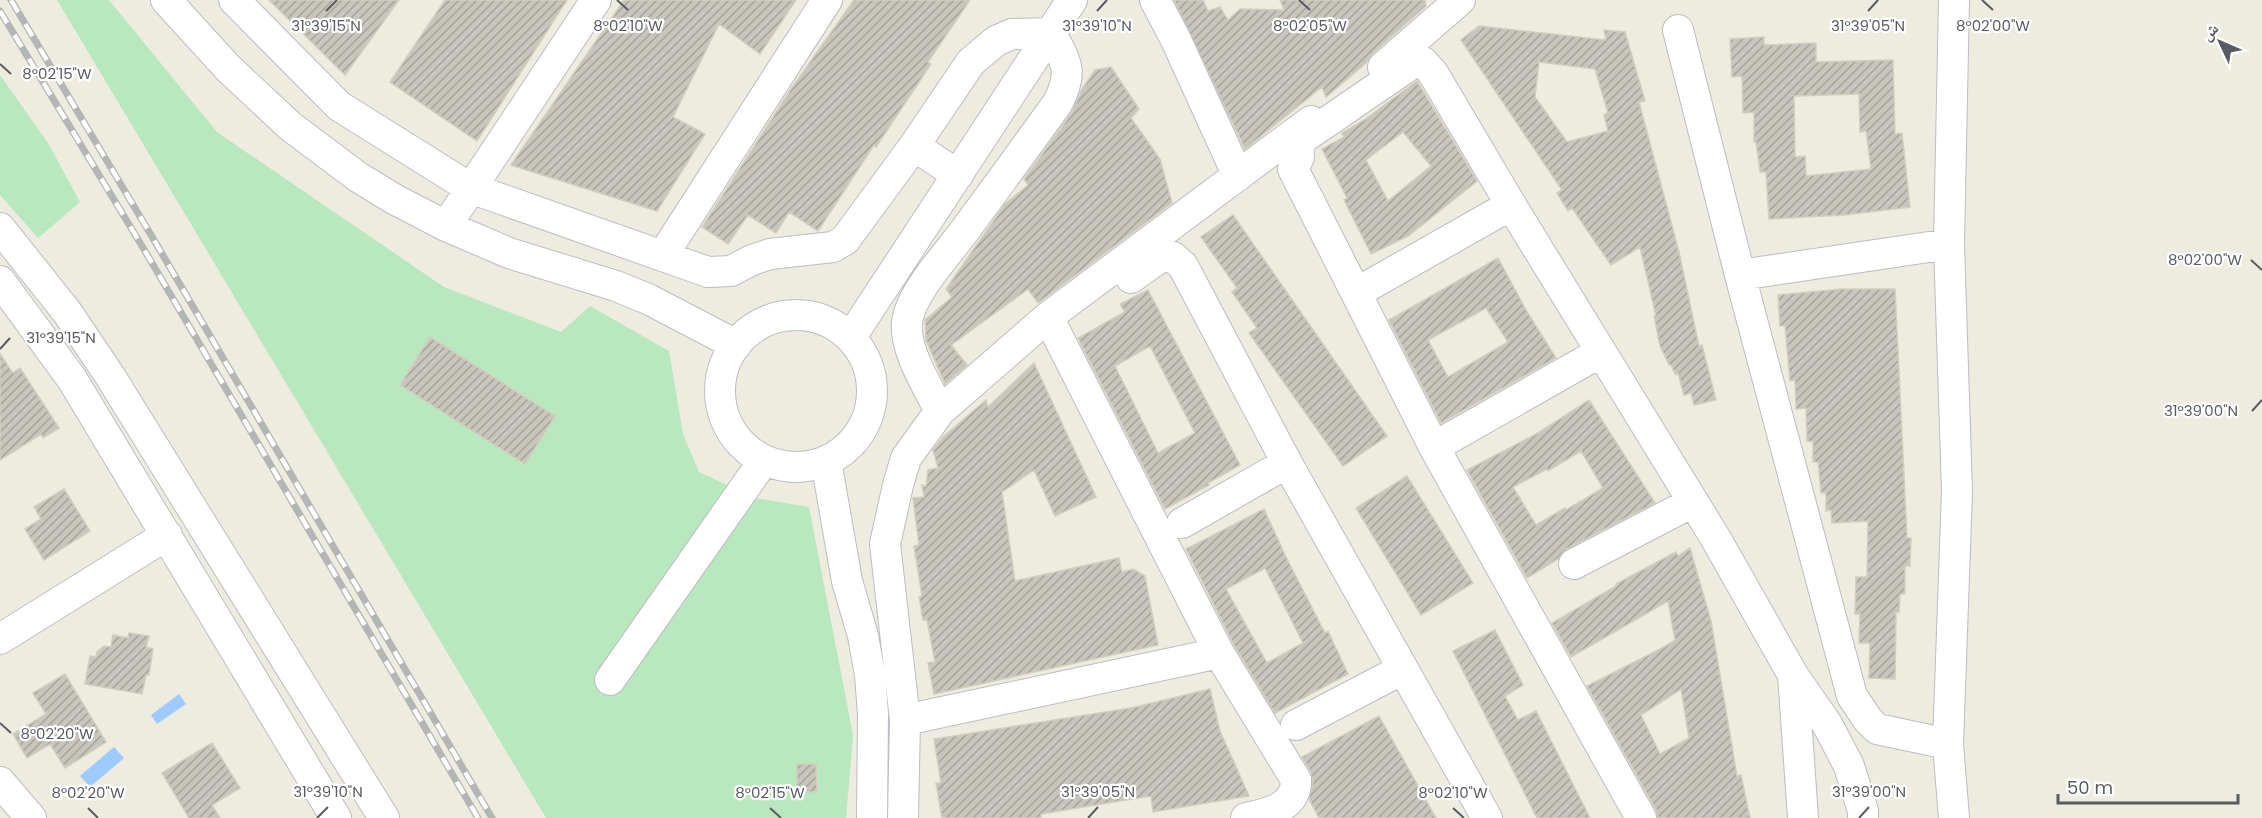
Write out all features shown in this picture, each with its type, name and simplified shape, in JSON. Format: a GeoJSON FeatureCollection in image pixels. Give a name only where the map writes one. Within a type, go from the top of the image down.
{"type":"FeatureCollection","features":[{"type":"Feature","properties":{"kind":"street"},"geometry":{"type":"LineString","coordinates":[[166,0],[178,16],[236,76],[308,141],[376,188],[447,226],[509,253],[616,286],[648,299],[736,345]]}},
{"type":"Feature","properties":{"kind":"street"},"geometry":{"type":"LineString","coordinates":[[234,0],[339,106],[470,188],[663,255],[699,270],[719,273],[731,271],[770,254],[833,247],[845,240],[914,146],[970,62],[982,50],[1012,34],[1051,33]]}},
{"type":"Feature","properties":{"kind":"street"},"geometry":{"type":"LineString","coordinates":[[447,226],[596,0]]}},
{"type":"Feature","properties":{"kind":"street"},"geometry":{"type":"LineString","coordinates":[[663,255],[827,0]]}},
{"type":"Feature","properties":{"kind":"street"},"geometry":{"type":"LineString","coordinates":[[851,337],[1072,0]]}},
{"type":"Feature","properties":{"kind":"street"},"geometry":{"type":"LineString","coordinates":[[1155,0],[1176,40],[1238,176]]}},
{"type":"Feature","properties":{"kind":"street"},"geometry":{"type":"LineString","coordinates":[[903,818],[905,720],[885,544],[906,458],[940,411],[1238,176],[1399,55],[1460,0]]}},
{"type":"Feature","properties":{"kind":"street"},"geometry":{"type":"LineString","coordinates":[[1954,0],[1949,244],[1957,491],[1948,744],[1954,818]]}},
{"type":"Feature","properties":{"kind":"street"},"geometry":{"type":"LineString","coordinates":[[1678,30],[1740,275],[1852,696],[1877,729],[1948,744]]}},
{"type":"Feature","properties":{"kind":"street"},"geometry":{"type":"LineString","coordinates":[[940,411],[916,363],[908,338],[907,323],[911,307],[931,276],[1057,104],[1066,88],[1068,72],[1064,58],[1051,33]]}},
{"type":"Feature","properties":{"kind":"street"},"geometry":{"type":"LineString","coordinates":[[1641,818],[1434,447],[1293,169],[1299,156],[1298,150],[1302,139],[1417,62],[1428,66],[1694,502],[1793,675],[1827,724],[1850,766],[1863,818]]}},
{"type":"Feature","properties":{"kind":"street"},"geometry":{"type":"LineString","coordinates":[[308,141],[339,106]]}},
{"type":"Feature","properties":{"kind":"street"},"geometry":{"type":"LineString","coordinates":[[914,146],[958,175]]}},
{"type":"Feature","properties":{"kind":"street"},"geometry":{"type":"LineString","coordinates":[[1356,293],[1511,205]]}},
{"type":"Feature","properties":{"kind":"street"},"geometry":{"type":"LineString","coordinates":[[0,228],[67,312],[110,376],[384,818]]}},
{"type":"Feature","properties":{"kind":"street"},"geometry":{"type":"LineString","coordinates":[[1740,275],[1949,244]]}},
{"type":"Feature","properties":{"kind":"street"},"geometry":{"type":"LineString","coordinates":[[1052,324],[1164,256],[1173,256],[1183,266],[1287,463],[1487,818]]}},
{"type":"Feature","properties":{"kind":"street"},"geometry":{"type":"LineString","coordinates":[[0,281],[72,379],[336,818]]}},
{"type":"Feature","properties":{"kind":"street"},"geometry":{"type":"LineString","coordinates":[[799,315],[813,316],[827,321],[851,337],[861,350],[868,365],[872,398],[869,413],[853,442],[826,461],[801,467],[764,460],[738,440],[729,425],[720,393],[727,360],[736,345],[757,326],[777,318],[799,315]]}},
{"type":"Feature","properties":{"kind":"street"},"geometry":{"type":"LineString","coordinates":[[1052,324],[1220,653],[1296,780],[1298,807],[1246,818]]}},
{"type":"Feature","properties":{"kind":"street"},"geometry":{"type":"LineString","coordinates":[[1434,447],[1601,352]]}},
{"type":"Feature","properties":{"kind":"street"},"geometry":{"type":"LineString","coordinates":[[610,680],[764,460]]}},
{"type":"Feature","properties":{"kind":"street"},"geometry":{"type":"LineString","coordinates":[[826,461],[847,580],[863,636],[870,675],[873,714],[872,818]]}},
{"type":"Feature","properties":{"kind":"street"},"geometry":{"type":"LineString","coordinates":[[1182,523],[1287,463]]}},
{"type":"Feature","properties":{"kind":"street"},"geometry":{"type":"LineString","coordinates":[[1574,564],[1694,502]]}},
{"type":"Feature","properties":{"kind":"street"},"geometry":{"type":"LineString","coordinates":[[0,639],[167,535]]}},
{"type":"Feature","properties":{"kind":"street"},"geometry":{"type":"LineString","coordinates":[[905,720],[1220,653]]}},
{"type":"Feature","properties":{"kind":"street"},"geometry":{"type":"LineString","coordinates":[[1296,724],[1403,669]]}},
{"type":"Feature","properties":{"kind":"street"},"geometry":{"type":"LineString","coordinates":[[1793,675],[1803,818]]}},
{"type":"Feature","properties":{"kind":"street"},"geometry":{"type":"LineString","coordinates":[[0,782],[31,818]]}},
{"type":"Feature","properties":{"kind":"green space"},"geometry":{"type":"Polygon","coordinates":[[[57,0],[109,0],[217,132],[444,287],[561,332],[590,306],[669,351],[683,434],[699,472],[755,498],[809,507],[853,735],[846,818],[546,818],[57,0]]]}},
{"type":"Feature","properties":{"kind":"green space"},"geometry":{"type":"Polygon","coordinates":[[[0,75],[48,143],[80,202],[38,238],[0,195],[0,75]]]}},
{"type":"Feature","properties":{"kind":"water"},"geometry":{"type":"Polygon","coordinates":[[[179,694],[186,704],[157,724],[151,715],[179,694]]]}},
{"type":"Feature","properties":{"kind":"water"},"geometry":{"type":"Polygon","coordinates":[[[114,747],[124,758],[90,787],[80,776],[114,747]]]}},
{"type":"Feature","properties":{"kind":"building"},"geometry":{"type":"Polygon","coordinates":[[[269,0],[399,0],[345,75],[269,0]]]}},
{"type":"Feature","properties":{"kind":"building"},"geometry":{"type":"Polygon","coordinates":[[[445,0],[567,0],[477,141],[390,82],[445,0]]]}},
{"type":"Feature","properties":{"kind":"building"},"geometry":{"type":"Polygon","coordinates":[[[624,0],[796,0],[760,54],[719,24],[673,117],[705,134],[657,211],[511,165],[624,0]]]}},
{"type":"Feature","properties":{"kind":"building"},"geometry":{"type":"Polygon","coordinates":[[[854,0],[970,0],[928,62],[931,64],[876,147],[874,145],[818,231],[789,212],[776,233],[748,215],[728,244],[702,227],[791,89],[854,0]]]}},
{"type":"Feature","properties":{"kind":"building"},"geometry":{"type":"Polygon","coordinates":[[[1174,0],[1203,0],[1208,11],[1220,7],[1228,20],[1240,9],[1284,10],[1280,0],[1425,0],[1426,6],[1326,97],[1322,87],[1245,149],[1174,0]]]}},
{"type":"Feature","properties":{"kind":"building"},"geometry":{"type":"Polygon","coordinates":[[[1479,26],[1606,40],[1604,30],[1625,32],[1645,101],[1639,102],[1679,252],[1699,346],[1702,345],[1716,400],[1694,405],[1691,393],[1684,395],[1678,373],[1675,374],[1669,365],[1660,346],[1654,316],[1656,316],[1640,247],[1611,265],[1572,208],[1568,211],[1557,193],[1562,190],[1461,40],[1479,26]],[[1539,62],[1535,97],[1567,142],[1608,131],[1604,115],[1608,113],[1595,69],[1539,62]]]}},
{"type":"Feature","properties":{"kind":"building"},"geometry":{"type":"Polygon","coordinates":[[[1764,37],[1764,45],[1816,43],[1816,62],[1893,60],[1895,134],[1902,133],[1910,207],[1844,215],[1769,219],[1766,172],[1760,172],[1756,142],[1754,142],[1754,112],[1743,113],[1742,76],[1732,77],[1730,39],[1764,37]],[[1859,94],[1794,96],[1795,157],[1805,156],[1806,176],[1871,169],[1866,131],[1860,132],[1859,94]]]}},
{"type":"Feature","properties":{"kind":"building"},"geometry":{"type":"Polygon","coordinates":[[[1111,67],[1139,109],[1131,118],[1160,159],[1172,203],[1038,303],[1028,289],[951,345],[967,365],[945,384],[926,340],[925,320],[952,297],[946,289],[1005,204],[1028,185],[1024,179],[1071,114],[1082,89],[1095,70],[1111,67]]]}},
{"type":"Feature","properties":{"kind":"building"},"geometry":{"type":"Polygon","coordinates":[[[1417,81],[1477,181],[1408,236],[1371,254],[1344,200],[1347,198],[1322,149],[1344,137],[1342,133],[1364,120],[1417,81]],[[1403,132],[1366,160],[1388,201],[1431,166],[1403,132]]]}},
{"type":"Feature","properties":{"kind":"building"},"geometry":{"type":"Polygon","coordinates":[[[1233,215],[1387,436],[1343,466],[1249,333],[1257,328],[1232,292],[1237,288],[1201,237],[1233,215]]]}},
{"type":"Feature","properties":{"kind":"building"},"geometry":{"type":"Polygon","coordinates":[[[1498,258],[1526,310],[1556,358],[1441,423],[1389,320],[1498,258]],[[1486,308],[1428,340],[1448,377],[1508,342],[1486,308]]]}},
{"type":"Feature","properties":{"kind":"building"},"geometry":{"type":"Polygon","coordinates":[[[1842,289],[1895,289],[1907,538],[1911,538],[1910,566],[1905,566],[1905,594],[1900,594],[1899,612],[1896,612],[1895,679],[1869,678],[1870,643],[1859,643],[1860,614],[1855,614],[1856,577],[1867,577],[1868,521],[1832,523],[1831,510],[1826,511],[1826,493],[1821,493],[1818,462],[1813,462],[1813,442],[1807,441],[1806,408],[1796,409],[1795,380],[1790,381],[1785,326],[1780,326],[1778,295],[1842,289]]]}},
{"type":"Feature","properties":{"kind":"building"},"geometry":{"type":"Polygon","coordinates":[[[1148,290],[1240,465],[1165,509],[1078,338],[1125,312],[1120,304],[1148,290]],[[1150,346],[1115,366],[1158,453],[1195,433],[1150,346]]]}},
{"type":"Feature","properties":{"kind":"building"},"geometry":{"type":"Polygon","coordinates":[[[430,337],[555,416],[525,464],[400,385],[430,337]]]}},
{"type":"Feature","properties":{"kind":"building"},"geometry":{"type":"Polygon","coordinates":[[[0,354],[13,373],[20,368],[59,428],[43,438],[41,434],[0,460],[0,354]]]}},
{"type":"Feature","properties":{"kind":"building"},"geometry":{"type":"Polygon","coordinates":[[[1034,363],[1096,497],[1055,516],[1034,470],[1002,492],[1015,581],[1119,558],[1122,572],[1133,569],[1145,576],[1158,645],[934,694],[928,663],[935,662],[927,620],[923,620],[919,597],[922,596],[914,546],[919,545],[913,498],[924,497],[922,485],[926,486],[928,470],[938,468],[933,450],[943,437],[986,400],[988,407],[1034,363]]]}},
{"type":"Feature","properties":{"kind":"building"},"geometry":{"type":"Polygon","coordinates":[[[1589,400],[1655,503],[1566,549],[1558,559],[1527,578],[1467,470],[1538,433],[1589,400]],[[1581,451],[1548,471],[1547,469],[1513,487],[1536,525],[1603,488],[1581,451]]]}},
{"type":"Feature","properties":{"kind":"building"},"geometry":{"type":"Polygon","coordinates":[[[1407,476],[1473,583],[1421,615],[1356,508],[1407,476]]]}},
{"type":"Feature","properties":{"kind":"building"},"geometry":{"type":"Polygon","coordinates":[[[64,489],[90,531],[44,560],[25,529],[41,519],[34,507],[64,489]]]}},
{"type":"Feature","properties":{"kind":"building"},"geometry":{"type":"Polygon","coordinates":[[[1264,509],[1286,557],[1325,633],[1328,631],[1348,674],[1275,713],[1234,645],[1186,549],[1264,509]],[[1265,568],[1226,589],[1267,663],[1303,643],[1265,568]]]}},
{"type":"Feature","properties":{"kind":"building"},"geometry":{"type":"Polygon","coordinates":[[[1690,548],[1711,621],[1737,776],[1741,775],[1750,818],[1658,818],[1656,810],[1587,686],[1675,640],[1668,601],[1571,657],[1552,623],[1616,584],[1676,552],[1678,556],[1690,548]],[[1681,689],[1641,715],[1660,754],[1689,738],[1681,689]]]}},
{"type":"Feature","properties":{"kind":"building"},"geometry":{"type":"Polygon","coordinates":[[[1495,630],[1523,685],[1505,696],[1518,720],[1536,711],[1590,818],[1537,818],[1453,651],[1495,630]]]}},
{"type":"Feature","properties":{"kind":"building"},"geometry":{"type":"Polygon","coordinates":[[[129,633],[149,636],[146,647],[153,649],[149,675],[146,675],[142,694],[85,684],[90,656],[96,657],[97,652],[104,646],[111,647],[113,635],[128,638],[129,633]]]}},
{"type":"Feature","properties":{"kind":"building"},"geometry":{"type":"Polygon","coordinates":[[[65,674],[106,742],[65,768],[50,744],[27,758],[13,734],[46,714],[33,693],[65,674]]]}},
{"type":"Feature","properties":{"kind":"building"},"geometry":{"type":"Polygon","coordinates":[[[1210,689],[1220,731],[1249,796],[1153,812],[1151,796],[1041,814],[1041,818],[942,818],[936,783],[941,783],[934,739],[1131,708],[1210,689]]]}},
{"type":"Feature","properties":{"kind":"building"},"geometry":{"type":"Polygon","coordinates":[[[1379,716],[1436,818],[1319,818],[1309,799],[1313,782],[1311,772],[1302,757],[1379,716]]]}},
{"type":"Feature","properties":{"kind":"building"},"geometry":{"type":"Polygon","coordinates":[[[212,743],[240,788],[212,805],[220,818],[189,818],[162,773],[212,743]]]}},
{"type":"Feature","properties":{"kind":"building"},"geometry":{"type":"Polygon","coordinates":[[[797,764],[816,764],[817,792],[797,792],[797,764]]]}},
{"type":"Feature","properties":{"kind":"railway"},"geometry":{"type":"LineString","coordinates":[[11,0],[492,818]]}},
{"type":"Feature","properties":{"kind":"railway"},"geometry":{"type":"LineString","coordinates":[[0,11],[142,246],[478,818]]}}]}
